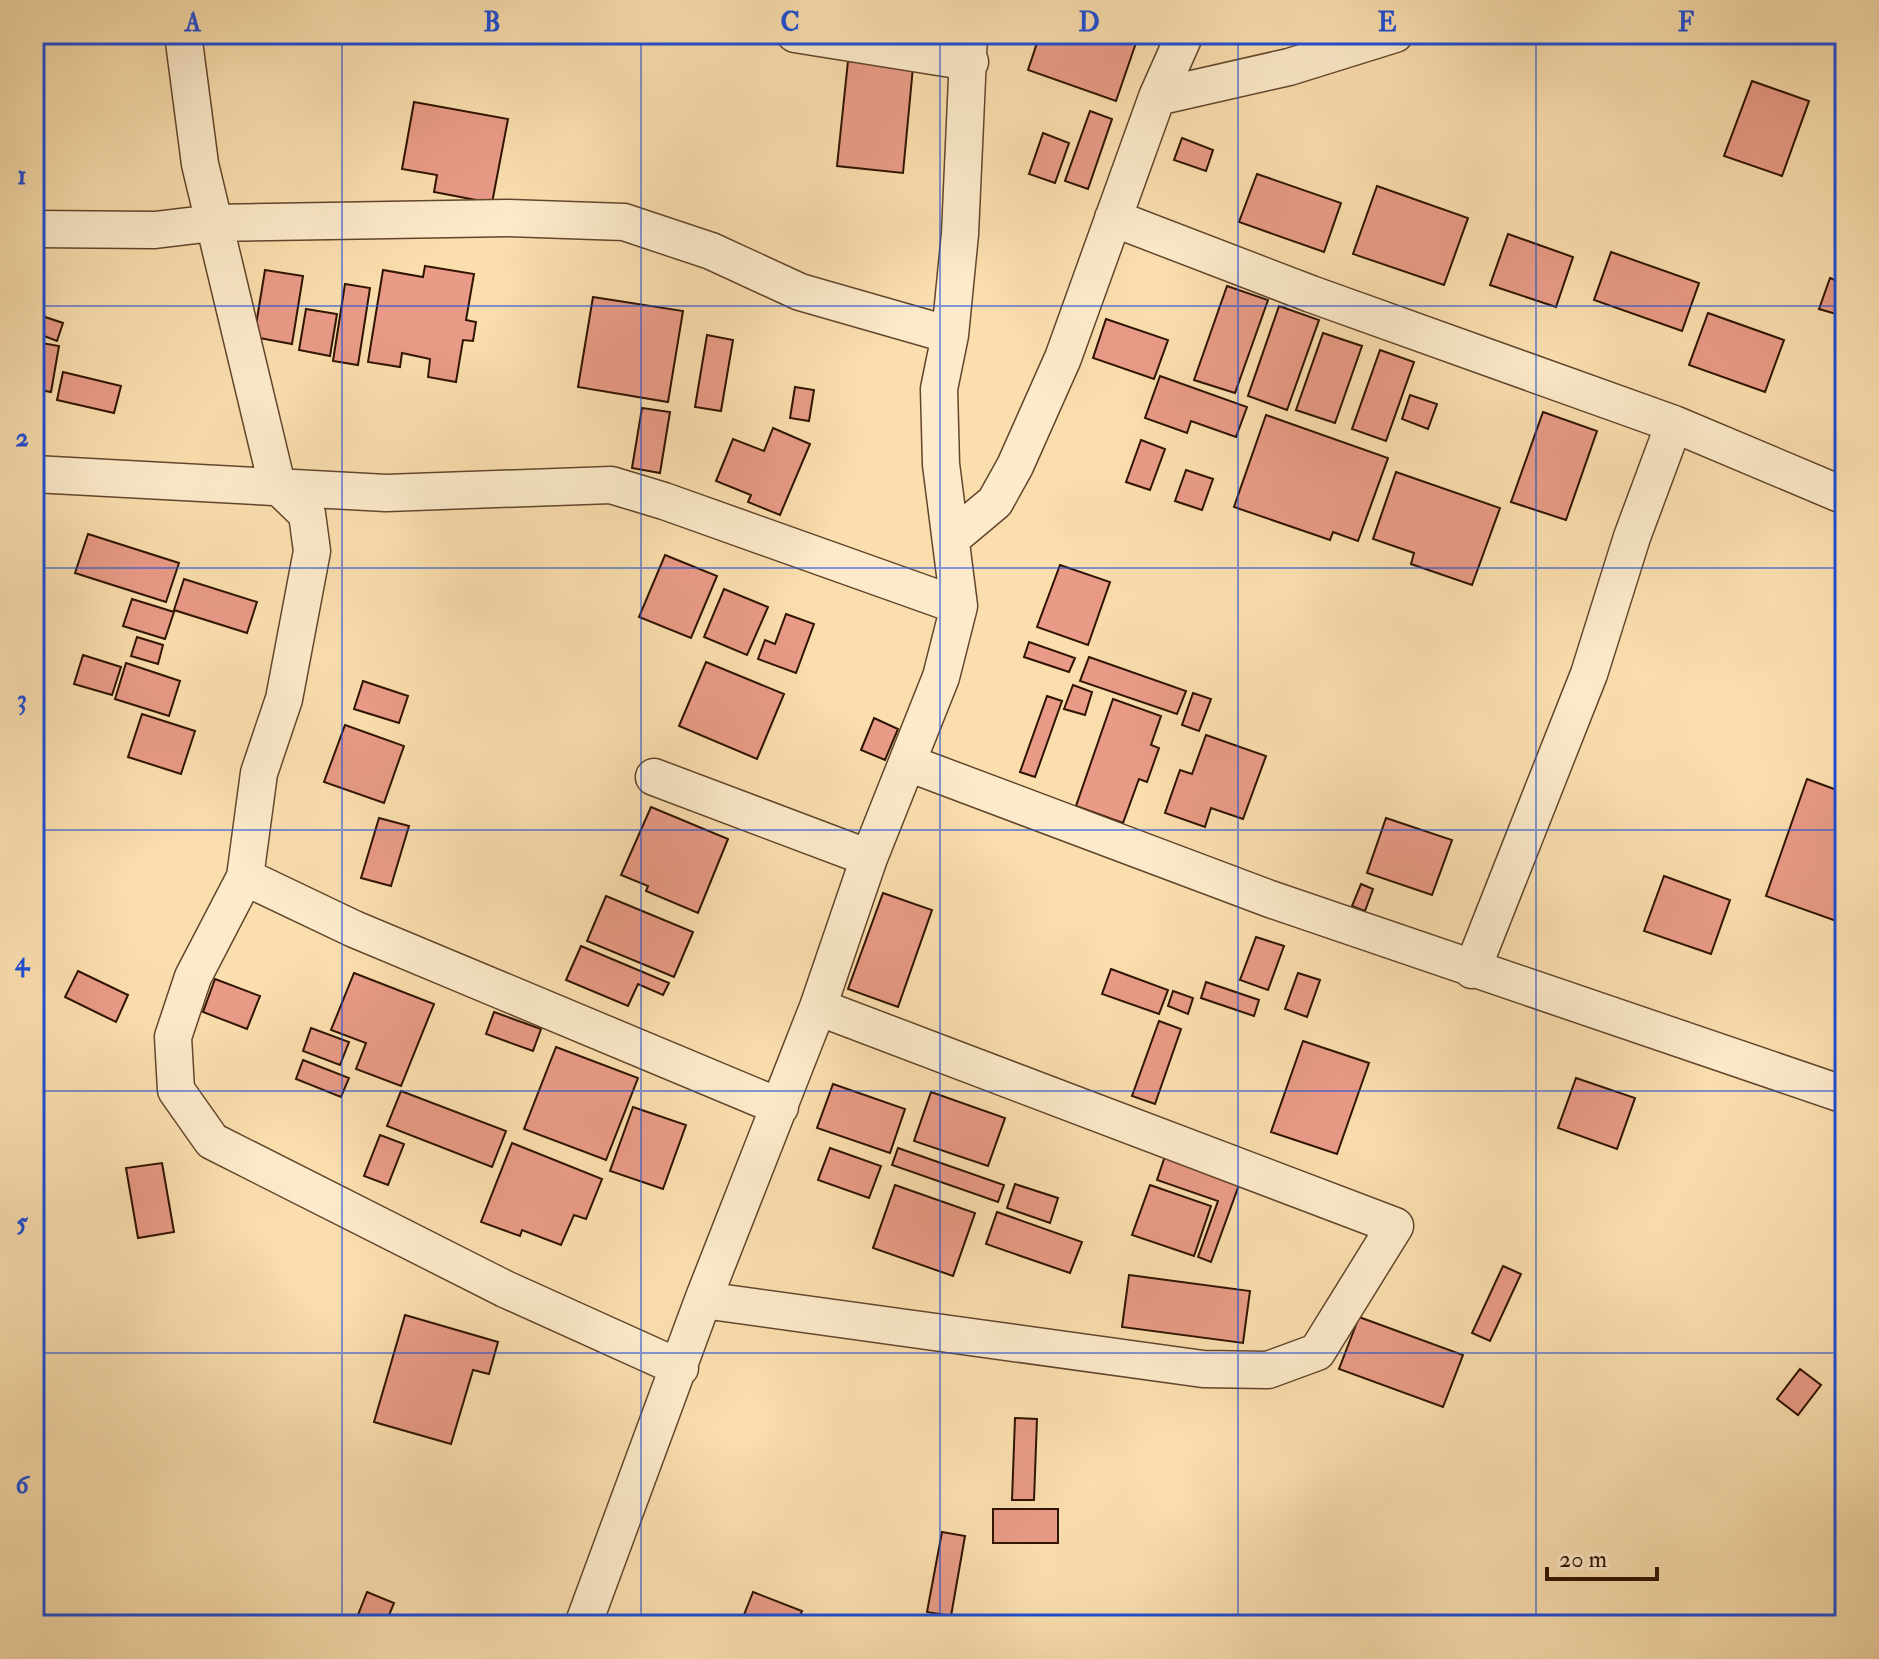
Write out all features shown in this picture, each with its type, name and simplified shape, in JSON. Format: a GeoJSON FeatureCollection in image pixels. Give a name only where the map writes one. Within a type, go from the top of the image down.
{"type":"FeatureCollection","features":[{"type":"Feature","properties":{"kind":"street"},"geometry":{"type":"LineString","coordinates":[[183,34],[200,164],[277,485],[307,514],[312,551],[284,699],[259,773],[245,877],[193,977],[173,1037],[176,1090],[212,1141],[505,1289],[680,1368]]}},
{"type":"Feature","properties":{"kind":"street"},"geometry":{"type":"LineString","coordinates":[[583,1625],[703,1300],[818,1007],[869,858],[941,677],[959,606],[941,464],[939,389],[950,335],[970,48],[795,34]]}},
{"type":"Feature","properties":{"kind":"street"},"geometry":{"type":"LineString","coordinates":[[952,538],[995,502],[1015,466],[1063,358],[1157,97],[1185,34]]}},
{"type":"Feature","properties":{"kind":"street"},"geometry":{"type":"LineString","coordinates":[[1157,97],[1289,67],[1395,34]]}},
{"type":"Feature","properties":{"kind":"street"},"geometry":{"type":"LineString","coordinates":[[34,229],[155,230],[213,223],[508,218],[624,222],[711,251],[800,292],[950,335]]}},
{"type":"Feature","properties":{"kind":"street"},"geometry":{"type":"LineString","coordinates":[[1113,218],[1311,294],[1674,424],[1845,496]]}},
{"type":"Feature","properties":{"kind":"street"},"geometry":{"type":"LineString","coordinates":[[1472,970],[1589,674],[1632,537],[1674,424]]}},
{"type":"Feature","properties":{"kind":"street"},"geometry":{"type":"LineString","coordinates":[[34,474],[386,493],[611,485],[959,606]]}},
{"type":"Feature","properties":{"kind":"street"},"geometry":{"type":"LineString","coordinates":[[908,763],[1270,899],[1845,1095]]}},
{"type":"Feature","properties":{"kind":"street"},"geometry":{"type":"LineString","coordinates":[[654,777],[869,858]]}},
{"type":"Feature","properties":{"kind":"street"},"geometry":{"type":"LineString","coordinates":[[245,877],[354,929],[780,1107]]}},
{"type":"Feature","properties":{"kind":"street"},"geometry":{"type":"LineString","coordinates":[[703,1300],[1203,1369],[1268,1370],[1317,1352],[1395,1226],[818,1007]]}},
{"type":"Feature","properties":{"kind":"building"},"geometry":{"type":"Polygon","coordinates":[[[1040,34],[1119,34],[1137,40],[1116,101],[1028,70],[1040,34]]]}},
{"type":"Feature","properties":{"kind":"building"},"geometry":{"type":"Polygon","coordinates":[[[848,61],[913,67],[903,173],[837,166],[848,61]]]}},
{"type":"Feature","properties":{"kind":"building"},"geometry":{"type":"Polygon","coordinates":[[[1752,81],[1809,101],[1782,176],[1724,156],[1752,81]]]}},
{"type":"Feature","properties":{"kind":"building"},"geometry":{"type":"Polygon","coordinates":[[[414,102],[508,119],[492,203],[434,192],[437,175],[402,169],[414,102]]]}},
{"type":"Feature","properties":{"kind":"building"},"geometry":{"type":"Polygon","coordinates":[[[1090,111],[1112,119],[1088,189],[1065,181],[1090,111]]]}},
{"type":"Feature","properties":{"kind":"building"},"geometry":{"type":"Polygon","coordinates":[[[1043,133],[1069,143],[1055,183],[1029,174],[1043,133]]]}},
{"type":"Feature","properties":{"kind":"building"},"geometry":{"type":"Polygon","coordinates":[[[1182,138],[1213,150],[1206,171],[1174,160],[1182,138]]]}},
{"type":"Feature","properties":{"kind":"building"},"geometry":{"type":"Polygon","coordinates":[[[1257,174],[1341,203],[1324,252],[1239,222],[1257,174]]]}},
{"type":"Feature","properties":{"kind":"building"},"geometry":{"type":"Polygon","coordinates":[[[1377,186],[1468,218],[1444,285],[1353,254],[1377,186]]]}},
{"type":"Feature","properties":{"kind":"building"},"geometry":{"type":"Polygon","coordinates":[[[1508,234],[1573,257],[1556,307],[1490,285],[1508,234]]]}},
{"type":"Feature","properties":{"kind":"building"},"geometry":{"type":"Polygon","coordinates":[[[1611,252],[1699,283],[1682,331],[1594,300],[1611,252]]]}},
{"type":"Feature","properties":{"kind":"building"},"geometry":{"type":"Polygon","coordinates":[[[425,266],[474,274],[466,320],[476,322],[473,341],[463,340],[456,382],[428,377],[430,359],[402,353],[400,367],[368,362],[383,270],[423,277],[425,266]]]}},
{"type":"Feature","properties":{"kind":"building"},"geometry":{"type":"Polygon","coordinates":[[[265,270],[303,276],[292,344],[254,337],[265,270]]]}},
{"type":"Feature","properties":{"kind":"building"},"geometry":{"type":"Polygon","coordinates":[[[1830,278],[1845,284],[1843,316],[1819,309],[1830,278]]]}},
{"type":"Feature","properties":{"kind":"building"},"geometry":{"type":"Polygon","coordinates":[[[345,284],[370,288],[358,365],[333,361],[345,284]]]}},
{"type":"Feature","properties":{"kind":"building"},"geometry":{"type":"Polygon","coordinates":[[[1227,286],[1268,300],[1235,393],[1194,380],[1227,286]]]}},
{"type":"Feature","properties":{"kind":"building"},"geometry":{"type":"Polygon","coordinates":[[[593,297],[683,311],[668,402],[578,387],[593,297]]]}},
{"type":"Feature","properties":{"kind":"building"},"geometry":{"type":"Polygon","coordinates":[[[1279,306],[1319,320],[1287,410],[1248,396],[1279,306]]]}},
{"type":"Feature","properties":{"kind":"building"},"geometry":{"type":"Polygon","coordinates":[[[306,309],[337,314],[330,356],[299,350],[306,309]]]}},
{"type":"Feature","properties":{"kind":"building"},"geometry":{"type":"Polygon","coordinates":[[[1708,313],[1784,340],[1765,392],[1689,365],[1708,313]]]}},
{"type":"Feature","properties":{"kind":"building"},"geometry":{"type":"Polygon","coordinates":[[[42,316],[63,323],[57,341],[36,333],[42,316]]]}},
{"type":"Feature","properties":{"kind":"building"},"geometry":{"type":"Polygon","coordinates":[[[1106,319],[1168,340],[1154,379],[1093,358],[1106,319]]]}},
{"type":"Feature","properties":{"kind":"building"},"geometry":{"type":"Polygon","coordinates":[[[1323,333],[1362,346],[1335,423],[1296,410],[1323,333]]]}},
{"type":"Feature","properties":{"kind":"building"},"geometry":{"type":"Polygon","coordinates":[[[707,335],[733,340],[721,411],[695,407],[707,335]]]}},
{"type":"Feature","properties":{"kind":"building"},"geometry":{"type":"Polygon","coordinates":[[[36,342],[59,346],[51,392],[34,389],[36,342]]]}},
{"type":"Feature","properties":{"kind":"building"},"geometry":{"type":"Polygon","coordinates":[[[1380,350],[1414,362],[1386,441],[1352,429],[1380,350]]]}},
{"type":"Feature","properties":{"kind":"building"},"geometry":{"type":"Polygon","coordinates":[[[63,372],[121,386],[114,413],[57,400],[63,372]]]}},
{"type":"Feature","properties":{"kind":"building"},"geometry":{"type":"Polygon","coordinates":[[[1160,376],[1247,407],[1236,437],[1191,421],[1187,433],[1145,418],[1160,376]]]}},
{"type":"Feature","properties":{"kind":"building"},"geometry":{"type":"Polygon","coordinates":[[[795,387],[814,390],[809,421],[790,418],[795,387]]]}},
{"type":"Feature","properties":{"kind":"building"},"geometry":{"type":"Polygon","coordinates":[[[1410,395],[1437,404],[1428,429],[1402,419],[1410,395]]]}},
{"type":"Feature","properties":{"kind":"building"},"geometry":{"type":"Polygon","coordinates":[[[642,408],[670,412],[660,473],[632,468],[642,408]]]}},
{"type":"Feature","properties":{"kind":"building"},"geometry":{"type":"Polygon","coordinates":[[[1543,412],[1597,431],[1566,520],[1511,502],[1543,412]]]}},
{"type":"Feature","properties":{"kind":"building"},"geometry":{"type":"Polygon","coordinates":[[[1266,415],[1388,458],[1358,541],[1333,532],[1330,540],[1234,507],[1266,415]]]}},
{"type":"Feature","properties":{"kind":"building"},"geometry":{"type":"Polygon","coordinates":[[[773,428],[810,444],[780,515],[748,502],[751,495],[716,481],[733,439],[764,451],[773,428]]]}},
{"type":"Feature","properties":{"kind":"building"},"geometry":{"type":"Polygon","coordinates":[[[1141,440],[1165,449],[1150,490],[1126,482],[1141,440]]]}},
{"type":"Feature","properties":{"kind":"building"},"geometry":{"type":"Polygon","coordinates":[[[1186,470],[1213,479],[1202,510],[1175,501],[1186,470]]]}},
{"type":"Feature","properties":{"kind":"building"},"geometry":{"type":"Polygon","coordinates":[[[1396,472],[1500,508],[1472,585],[1411,564],[1414,553],[1373,539],[1396,472]]]}},
{"type":"Feature","properties":{"kind":"building"},"geometry":{"type":"Polygon","coordinates":[[[88,534],[179,563],[166,602],[75,573],[88,534]]]}},
{"type":"Feature","properties":{"kind":"building"},"geometry":{"type":"Polygon","coordinates":[[[665,555],[717,576],[691,638],[639,617],[665,555]]]}},
{"type":"Feature","properties":{"kind":"building"},"geometry":{"type":"Polygon","coordinates":[[[1060,565],[1110,582],[1088,645],[1037,627],[1060,565]]]}},
{"type":"Feature","properties":{"kind":"building"},"geometry":{"type":"Polygon","coordinates":[[[184,579],[257,602],[247,633],[174,610],[184,579]]]}},
{"type":"Feature","properties":{"kind":"building"},"geometry":{"type":"Polygon","coordinates":[[[724,589],[768,607],[747,655],[704,637],[724,589]]]}},
{"type":"Feature","properties":{"kind":"building"},"geometry":{"type":"Polygon","coordinates":[[[132,599],[174,612],[165,639],[123,626],[132,599]]]}},
{"type":"Feature","properties":{"kind":"building"},"geometry":{"type":"Polygon","coordinates":[[[786,614],[814,624],[796,673],[758,659],[765,640],[775,644],[786,614]]]}},
{"type":"Feature","properties":{"kind":"building"},"geometry":{"type":"Polygon","coordinates":[[[137,637],[163,645],[158,664],[131,656],[137,637]]]}},
{"type":"Feature","properties":{"kind":"building"},"geometry":{"type":"Polygon","coordinates":[[[1029,642],[1075,658],[1069,672],[1024,657],[1029,642]]]}},
{"type":"Feature","properties":{"kind":"building"},"geometry":{"type":"Polygon","coordinates":[[[83,655],[121,667],[112,695],[74,684],[83,655]]]}},
{"type":"Feature","properties":{"kind":"building"},"geometry":{"type":"Polygon","coordinates":[[[1089,657],[1186,691],[1177,714],[1080,681],[1089,657]]]}},
{"type":"Feature","properties":{"kind":"building"},"geometry":{"type":"Polygon","coordinates":[[[706,662],[784,694],[757,759],[679,726],[706,662]]]}},
{"type":"Feature","properties":{"kind":"building"},"geometry":{"type":"Polygon","coordinates":[[[126,663],[180,681],[169,716],[115,699],[126,663]]]}},
{"type":"Feature","properties":{"kind":"building"},"geometry":{"type":"Polygon","coordinates":[[[363,681],[408,696],[399,723],[354,709],[363,681]]]}},
{"type":"Feature","properties":{"kind":"building"},"geometry":{"type":"Polygon","coordinates":[[[1073,685],[1092,692],[1085,715],[1064,709],[1073,685]]]}},
{"type":"Feature","properties":{"kind":"building"},"geometry":{"type":"Polygon","coordinates":[[[1193,693],[1211,699],[1199,731],[1182,725],[1193,693]]]}},
{"type":"Feature","properties":{"kind":"building"},"geometry":{"type":"Polygon","coordinates":[[[1047,696],[1062,701],[1035,777],[1020,772],[1047,696]]]}},
{"type":"Feature","properties":{"kind":"building"},"geometry":{"type":"Polygon","coordinates":[[[1113,699],[1161,716],[1151,745],[1159,748],[1147,782],[1139,779],[1123,823],[1076,806],[1113,699]]]}},
{"type":"Feature","properties":{"kind":"building"},"geometry":{"type":"Polygon","coordinates":[[[142,714],[195,731],[181,774],[128,757],[142,714]]]}},
{"type":"Feature","properties":{"kind":"building"},"geometry":{"type":"Polygon","coordinates":[[[874,718],[898,729],[885,760],[861,750],[874,718]]]}},
{"type":"Feature","properties":{"kind":"building"},"geometry":{"type":"Polygon","coordinates":[[[345,725],[404,746],[384,803],[324,782],[345,725]]]}},
{"type":"Feature","properties":{"kind":"building"},"geometry":{"type":"Polygon","coordinates":[[[1206,735],[1266,756],[1243,819],[1211,808],[1205,827],[1165,813],[1180,770],[1192,774],[1206,735]]]}},
{"type":"Feature","properties":{"kind":"building"},"geometry":{"type":"Polygon","coordinates":[[[1807,779],[1845,793],[1845,924],[1766,896],[1807,779]]]}},
{"type":"Feature","properties":{"kind":"building"},"geometry":{"type":"Polygon","coordinates":[[[651,807],[728,839],[698,913],[646,891],[648,886],[621,875],[651,807]]]}},
{"type":"Feature","properties":{"kind":"building"},"geometry":{"type":"Polygon","coordinates":[[[379,818],[409,826],[391,886],[361,878],[379,818]]]}},
{"type":"Feature","properties":{"kind":"building"},"geometry":{"type":"Polygon","coordinates":[[[1386,818],[1452,840],[1432,895],[1367,873],[1386,818]]]}},
{"type":"Feature","properties":{"kind":"building"},"geometry":{"type":"Polygon","coordinates":[[[1664,876],[1730,900],[1711,954],[1644,931],[1664,876]]]}},
{"type":"Feature","properties":{"kind":"building"},"geometry":{"type":"Polygon","coordinates":[[[1361,884],[1373,889],[1365,911],[1352,906],[1361,884]]]}},
{"type":"Feature","properties":{"kind":"building"},"geometry":{"type":"Polygon","coordinates":[[[883,893],[932,910],[898,1007],[848,989],[883,893]]]}},
{"type":"Feature","properties":{"kind":"building"},"geometry":{"type":"Polygon","coordinates":[[[606,896],[693,932],[674,977],[587,941],[606,896]]]}},
{"type":"Feature","properties":{"kind":"building"},"geometry":{"type":"Polygon","coordinates":[[[1256,937],[1284,946],[1268,990],[1240,980],[1256,937]]]}},
{"type":"Feature","properties":{"kind":"building"},"geometry":{"type":"Polygon","coordinates":[[[581,946],[669,983],[663,995],[638,984],[628,1006],[566,980],[581,946]]]}},
{"type":"Feature","properties":{"kind":"building"},"geometry":{"type":"Polygon","coordinates":[[[1111,969],[1168,990],[1159,1014],[1102,994],[1111,969]]]}},
{"type":"Feature","properties":{"kind":"building"},"geometry":{"type":"Polygon","coordinates":[[[78,971],[128,995],[116,1022],[65,997],[78,971]]]}},
{"type":"Feature","properties":{"kind":"building"},"geometry":{"type":"Polygon","coordinates":[[[354,973],[434,1004],[401,1086],[356,1069],[366,1043],[331,1030],[354,973]]]}},
{"type":"Feature","properties":{"kind":"building"},"geometry":{"type":"Polygon","coordinates":[[[1298,973],[1320,980],[1307,1017],[1285,1009],[1298,973]]]}},
{"type":"Feature","properties":{"kind":"building"},"geometry":{"type":"Polygon","coordinates":[[[215,979],[260,996],[247,1029],[203,1012],[215,979]]]}},
{"type":"Feature","properties":{"kind":"building"},"geometry":{"type":"Polygon","coordinates":[[[1206,982],[1259,1000],[1254,1016],[1201,998],[1206,982]]]}},
{"type":"Feature","properties":{"kind":"building"},"geometry":{"type":"Polygon","coordinates":[[[1173,991],[1193,998],[1188,1014],[1168,1006],[1173,991]]]}},
{"type":"Feature","properties":{"kind":"building"},"geometry":{"type":"Polygon","coordinates":[[[494,1012],[541,1029],[533,1051],[486,1034],[494,1012]]]}},
{"type":"Feature","properties":{"kind":"building"},"geometry":{"type":"Polygon","coordinates":[[[1159,1021],[1181,1029],[1155,1104],[1132,1096],[1159,1021]]]}},
{"type":"Feature","properties":{"kind":"building"},"geometry":{"type":"Polygon","coordinates":[[[311,1028],[349,1042],[340,1065],[303,1051],[311,1028]]]}},
{"type":"Feature","properties":{"kind":"building"},"geometry":{"type":"Polygon","coordinates":[[[1303,1041],[1369,1063],[1337,1154],[1271,1132],[1303,1041]]]}},
{"type":"Feature","properties":{"kind":"building"},"geometry":{"type":"Polygon","coordinates":[[[556,1047],[638,1078],[606,1160],[524,1129],[556,1047]]]}},
{"type":"Feature","properties":{"kind":"building"},"geometry":{"type":"Polygon","coordinates":[[[303,1060],[349,1078],[341,1097],[296,1079],[303,1060]]]}},
{"type":"Feature","properties":{"kind":"building"},"geometry":{"type":"Polygon","coordinates":[[[1576,1078],[1635,1098],[1617,1149],[1558,1128],[1576,1078]]]}},
{"type":"Feature","properties":{"kind":"building"},"geometry":{"type":"Polygon","coordinates":[[[833,1084],[905,1109],[890,1153],[817,1128],[833,1084]]]}},
{"type":"Feature","properties":{"kind":"building"},"geometry":{"type":"Polygon","coordinates":[[[401,1091],[506,1131],[492,1167],[387,1126],[401,1091]]]}},
{"type":"Feature","properties":{"kind":"building"},"geometry":{"type":"Polygon","coordinates":[[[931,1092],[1005,1118],[988,1166],[914,1141],[931,1092]]]}},
{"type":"Feature","properties":{"kind":"building"},"geometry":{"type":"Polygon","coordinates":[[[633,1107],[686,1125],[663,1189],[610,1171],[633,1107]]]}},
{"type":"Feature","properties":{"kind":"building"},"geometry":{"type":"Polygon","coordinates":[[[380,1135],[404,1144],[388,1185],[364,1176],[380,1135]]]}},
{"type":"Feature","properties":{"kind":"building"},"geometry":{"type":"Polygon","coordinates":[[[512,1143],[602,1179],[586,1219],[574,1215],[561,1245],[522,1230],[520,1236],[481,1222],[512,1143]]]}},
{"type":"Feature","properties":{"kind":"building"},"geometry":{"type":"Polygon","coordinates":[[[830,1148],[881,1166],[869,1198],[818,1180],[830,1148]]]}},
{"type":"Feature","properties":{"kind":"building"},"geometry":{"type":"Polygon","coordinates":[[[898,1148],[1004,1185],[998,1202],[892,1165],[898,1148]]]}},
{"type":"Feature","properties":{"kind":"building"},"geometry":{"type":"Polygon","coordinates":[[[1165,1156],[1240,1182],[1211,1262],[1198,1257],[1218,1201],[1157,1180],[1165,1156]]]}},
{"type":"Feature","properties":{"kind":"building"},"geometry":{"type":"Polygon","coordinates":[[[162,1163],[174,1232],[138,1238],[126,1168],[162,1163]]]}},
{"type":"Feature","properties":{"kind":"building"},"geometry":{"type":"Polygon","coordinates":[[[1015,1184],[1058,1198],[1050,1223],[1007,1208],[1015,1184]]]}},
{"type":"Feature","properties":{"kind":"building"},"geometry":{"type":"Polygon","coordinates":[[[895,1185],[975,1213],[953,1276],[873,1248],[895,1185]]]}},
{"type":"Feature","properties":{"kind":"building"},"geometry":{"type":"Polygon","coordinates":[[[1150,1185],[1211,1206],[1194,1256],[1132,1235],[1150,1185]]]}},
{"type":"Feature","properties":{"kind":"building"},"geometry":{"type":"Polygon","coordinates":[[[997,1212],[1082,1242],[1070,1273],[986,1244],[997,1212]]]}},
{"type":"Feature","properties":{"kind":"building"},"geometry":{"type":"Polygon","coordinates":[[[1503,1266],[1521,1274],[1490,1341],[1472,1333],[1503,1266]]]}},
{"type":"Feature","properties":{"kind":"building"},"geometry":{"type":"Polygon","coordinates":[[[1129,1275],[1250,1291],[1243,1343],[1122,1327],[1129,1275]]]}},
{"type":"Feature","properties":{"kind":"building"},"geometry":{"type":"Polygon","coordinates":[[[405,1315],[498,1342],[489,1374],[473,1370],[451,1444],[374,1422],[405,1315]]]}},
{"type":"Feature","properties":{"kind":"building"},"geometry":{"type":"Polygon","coordinates":[[[1359,1317],[1463,1355],[1443,1407],[1339,1369],[1359,1317]]]}},
{"type":"Feature","properties":{"kind":"building"},"geometry":{"type":"Polygon","coordinates":[[[1800,1369],[1821,1385],[1798,1415],[1777,1399],[1800,1369]]]}},
{"type":"Feature","properties":{"kind":"building"},"geometry":{"type":"Polygon","coordinates":[[[1015,1418],[1037,1419],[1034,1500],[1012,1500],[1015,1418]]]}},
{"type":"Feature","properties":{"kind":"building"},"geometry":{"type":"Polygon","coordinates":[[[993,1509],[1058,1509],[1058,1543],[993,1543],[993,1509]]]}},
{"type":"Feature","properties":{"kind":"building"},"geometry":{"type":"Polygon","coordinates":[[[942,1532],[965,1536],[951,1616],[927,1612],[942,1532]]]}},
{"type":"Feature","properties":{"kind":"building"},"geometry":{"type":"Polygon","coordinates":[[[367,1592],[394,1603],[385,1625],[354,1625],[367,1592]]]}},
{"type":"Feature","properties":{"kind":"building"},"geometry":{"type":"Polygon","coordinates":[[[753,1592],[802,1611],[796,1625],[740,1625],[753,1592]]]}}]}
